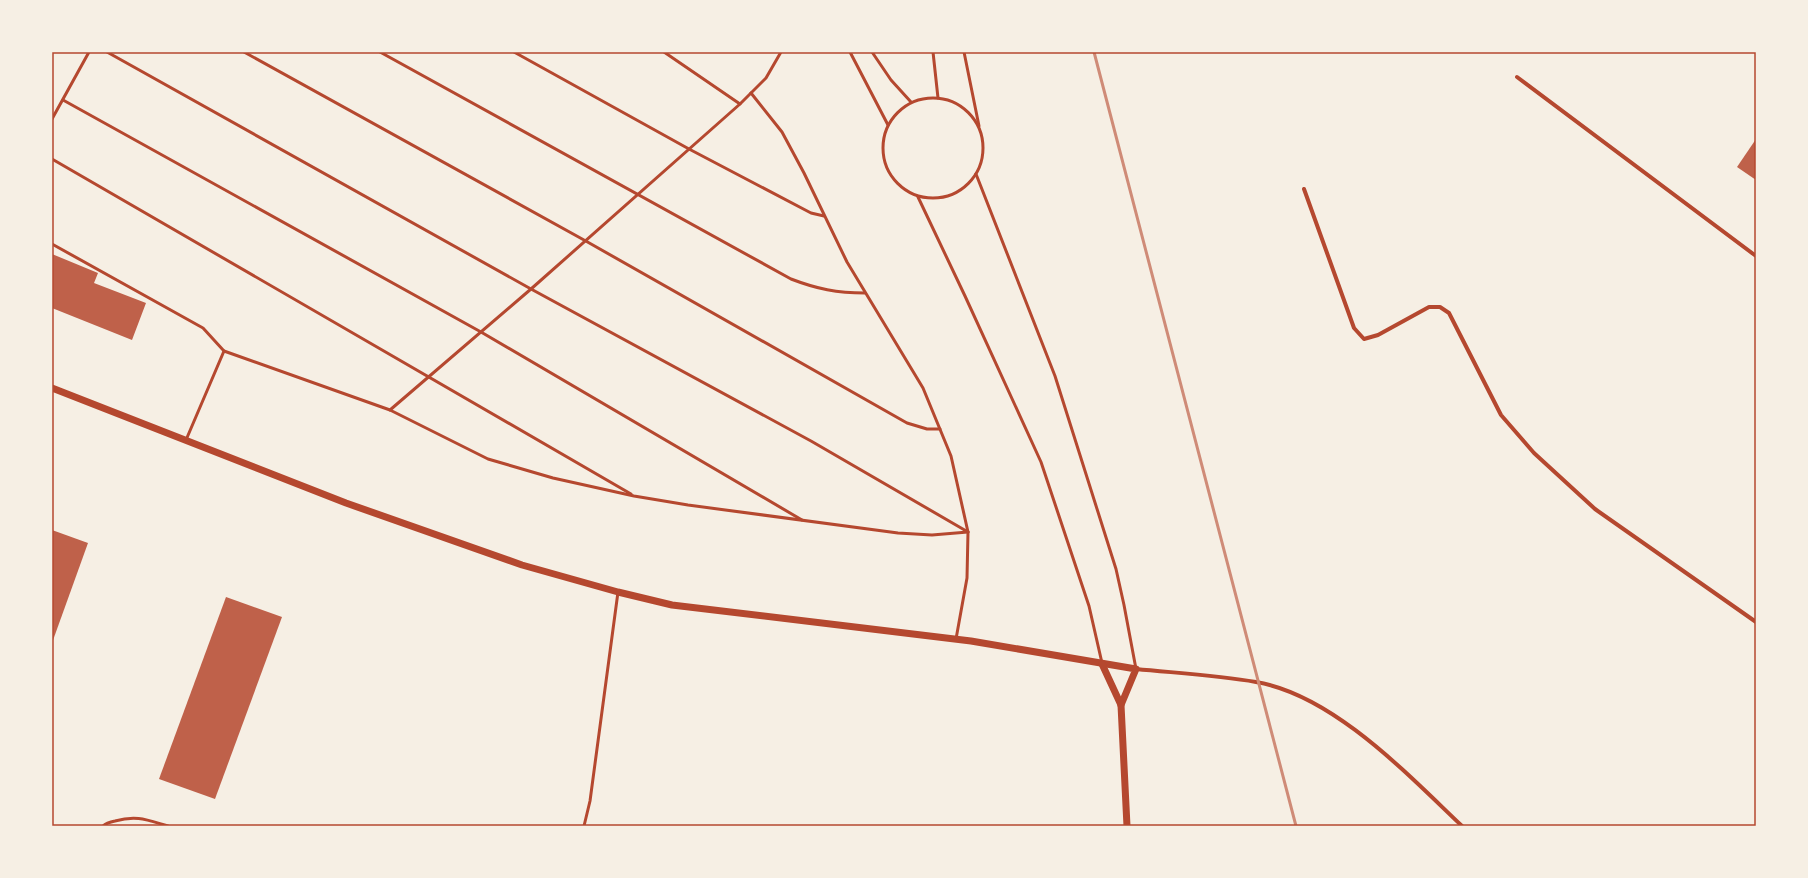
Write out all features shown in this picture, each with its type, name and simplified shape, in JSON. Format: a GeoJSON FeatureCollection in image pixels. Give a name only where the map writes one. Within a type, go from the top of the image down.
{"type":"FeatureCollection","features":[{"type":"Feature","properties":{"kind":"street"},"geometry":{"type":"LineString","coordinates":[[1517,77],[1756,256]]}},
{"type":"Feature","properties":{"kind":"street"},"geometry":{"type":"LineString","coordinates":[[1304,189],[1354,328],[1364,339],[1378,335],[1429,307],[1440,307],[1449,313],[1501,415],[1534,453],[1595,509],[1756,622]]}},
{"type":"Feature","properties":{"kind":"street"},"geometry":{"type":"LineString","coordinates":[[52,388],[346,503],[522,565],[618,592],[672,605],[956,639],[1136,669],[1257,682],[1301,696],[1335,715],[1388,757],[1462,826]]}},
{"type":"Feature","properties":{"kind":"street"},"geometry":{"type":"LineString","coordinates":[[1102,664],[1120,705],[1127,826]]}},
{"type":"Feature","properties":{"kind":"street"},"geometry":{"type":"LineString","coordinates":[[1120,705],[1136,669]]}},
{"type":"Feature","properties":{"kind":"lane"},"geometry":{"type":"LineString","coordinates":[[52,119],[89,52]]}},
{"type":"Feature","properties":{"kind":"lane"},"geometry":{"type":"LineString","coordinates":[[106,52],[531,289],[811,441],[968,532]]}},
{"type":"Feature","properties":{"kind":"lane"},"geometry":{"type":"LineString","coordinates":[[244,52],[584,240],[908,423],[927,429],[940,429]]}},
{"type":"Feature","properties":{"kind":"lane"},"geometry":{"type":"LineString","coordinates":[[380,52],[791,279],[814,288],[843,293],[865,293]]}},
{"type":"Feature","properties":{"kind":"lane"},"geometry":{"type":"LineString","coordinates":[[514,52],[689,149],[811,213],[824,216]]}},
{"type":"Feature","properties":{"kind":"lane"},"geometry":{"type":"LineString","coordinates":[[664,52],[740,104]]}},
{"type":"Feature","properties":{"kind":"lane"},"geometry":{"type":"LineString","coordinates":[[390,410],[531,289],[584,240],[740,104],[766,78],[781,52]]}},
{"type":"Feature","properties":{"kind":"lane"},"geometry":{"type":"LineString","coordinates":[[850,52],[888,125]]}},
{"type":"Feature","properties":{"kind":"lane"},"geometry":{"type":"LineString","coordinates":[[872,52],[891,80],[911,102]]}},
{"type":"Feature","properties":{"kind":"lane"},"geometry":{"type":"LineString","coordinates":[[933,52],[938,98]]}},
{"type":"Feature","properties":{"kind":"lane"},"geometry":{"type":"LineString","coordinates":[[964,52],[983,143],[982,159],[976,174],[966,187],[951,195],[935,199],[918,197],[905,191],[894,181],[886,168],[882,154],[883,139],[888,125],[897,112],[911,102],[926,98],[938,98],[958,104],[970,114],[979,128]]}},
{"type":"Feature","properties":{"kind":"lane"},"geometry":{"type":"LineString","coordinates":[[751,93],[782,132],[847,262],[923,388],[940,429],[950,456],[968,532],[967,578],[956,639]]}},
{"type":"Feature","properties":{"kind":"lane"},"geometry":{"type":"LineString","coordinates":[[63,100],[481,332],[803,521]]}},
{"type":"Feature","properties":{"kind":"lane"},"geometry":{"type":"LineString","coordinates":[[52,159],[634,496]]}},
{"type":"Feature","properties":{"kind":"lane"},"geometry":{"type":"LineString","coordinates":[[976,174],[1055,376],[1116,569],[1136,669]]}},
{"type":"Feature","properties":{"kind":"lane"},"geometry":{"type":"LineString","coordinates":[[918,197],[966,296],[1041,462],[1089,606],[1102,664]]}},
{"type":"Feature","properties":{"kind":"lane"},"geometry":{"type":"LineString","coordinates":[[52,244],[203,328],[224,351],[390,410],[488,459],[554,478],[634,496],[688,505],[898,534],[932,535],[968,532]]}},
{"type":"Feature","properties":{"kind":"lane"},"geometry":{"type":"LineString","coordinates":[[186,441],[224,351]]}},
{"type":"Feature","properties":{"kind":"lane"},"geometry":{"type":"LineString","coordinates":[[584,826],[590,802],[618,592]]}},
{"type":"Feature","properties":{"kind":"lane"},"geometry":{"type":"LineString","coordinates":[[103,826],[124,818],[137,817],[168,826]]}},
{"type":"Feature","properties":{"kind":"building"},"geometry":{"type":"Polygon","coordinates":[[[1756,139],[1756,180],[1737,167],[1756,139]]]}},
{"type":"Feature","properties":{"kind":"building"},"geometry":{"type":"Polygon","coordinates":[[[52,254],[98,273],[94,283],[146,303],[132,340],[52,308],[52,254]]]}},
{"type":"Feature","properties":{"kind":"building"},"geometry":{"type":"Polygon","coordinates":[[[52,530],[88,543],[52,643],[52,530]]]}},
{"type":"Feature","properties":{"kind":"building"},"geometry":{"type":"Polygon","coordinates":[[[226,597],[282,617],[215,799],[159,779],[226,597]]]}},
{"type":"Feature","properties":{"kind":"railway"},"geometry":{"type":"LineString","coordinates":[[1094,52],[1296,826]]}}]}
